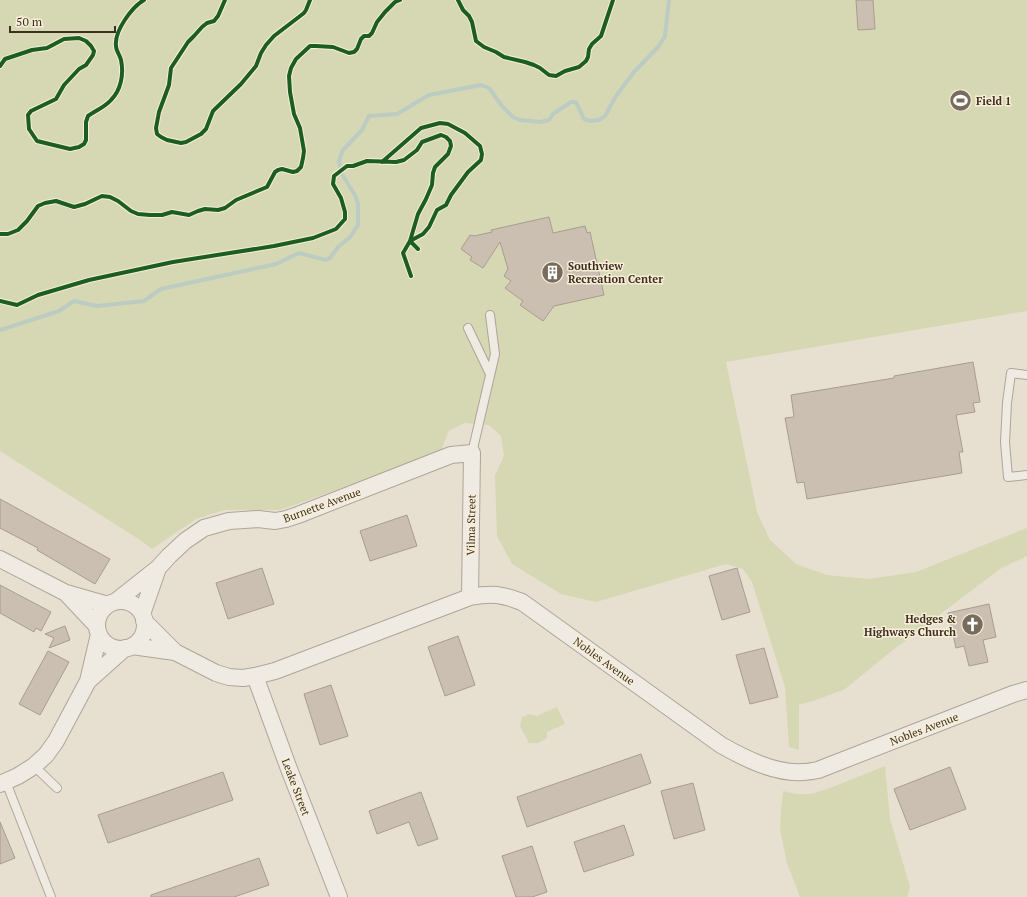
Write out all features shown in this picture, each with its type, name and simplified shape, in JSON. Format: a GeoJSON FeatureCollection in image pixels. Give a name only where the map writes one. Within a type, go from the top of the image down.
{"type":"FeatureCollection","features":[{"type":"Feature","properties":{"kind":"street","name":"Burnette Avenue"},"geometry":{"type":"LineString","coordinates":[[112,603],[158,568],[184,541],[204,528],[228,521],[258,519],[275,521],[286,519],[451,455],[472,453]]}},
{"type":"Feature","properties":{"kind":"street","name":"Vilma Street"},"geometry":{"type":"LineString","coordinates":[[470,597],[472,453]]}},
{"type":"Feature","properties":{"kind":"street"},"geometry":{"type":"LineString","coordinates":[[0,559],[66,594],[112,603],[124,601],[138,608],[143,618],[144,629],[138,642],[128,647],[88,681]]}},
{"type":"Feature","properties":{"kind":"street","name":"Burnette Avenue"},"geometry":{"type":"LineString","coordinates":[[143,618],[158,568]]}},
{"type":"Feature","properties":{"kind":"street"},"geometry":{"type":"LineString","coordinates":[[66,594],[98,630],[103,641],[110,646],[117,648],[128,647]]}},
{"type":"Feature","properties":{"kind":"street","name":"Nobles Avenue"},"geometry":{"type":"LineString","coordinates":[[143,618],[175,652],[216,673],[229,677],[243,678],[275,671],[470,597],[491,594],[508,597],[522,602],[721,744],[738,754],[762,764],[784,770],[802,772],[818,770],[1013,694],[1027,690]]}},
{"type":"Feature","properties":{"kind":"street"},"geometry":{"type":"LineString","coordinates":[[3,783],[34,766],[46,755],[56,741],[88,681],[98,630],[98,618],[102,611],[112,603]]}},
{"type":"Feature","properties":{"kind":"street","name":"Nobles Avenue"},"geometry":{"type":"LineString","coordinates":[[128,647],[175,652]]}},
{"type":"Feature","properties":{"kind":"street","name":"Leake Street"},"geometry":{"type":"LineString","coordinates":[[255,676],[339,897]]}},
{"type":"Feature","properties":{"kind":"lane"},"geometry":{"type":"LineString","coordinates":[[472,453],[495,354],[490,315]]}},
{"type":"Feature","properties":{"kind":"lane"},"geometry":{"type":"LineString","coordinates":[[468,328],[490,374]]}},
{"type":"Feature","properties":{"kind":"lane"},"geometry":{"type":"LineString","coordinates":[[1027,375],[1011,372],[1007,403],[1005,442],[1008,477],[1027,475]]}},
{"type":"Feature","properties":{"kind":"lane"},"geometry":{"type":"LineString","coordinates":[[34,766],[57,788]]}},
{"type":"Feature","properties":{"kind":"lane"},"geometry":{"type":"LineString","coordinates":[[3,783],[51,897]]}},
{"type":"Feature","properties":{"kind":"green space"},"geometry":{"type":"Polygon","coordinates":[[[0,0],[1027,0],[1027,311],[726,362],[757,512],[770,540],[796,564],[827,575],[869,579],[916,572],[1027,528],[1027,556],[1000,569],[893,650],[845,689],[799,705],[799,750],[789,747],[785,687],[752,582],[743,569],[726,564],[596,602],[561,594],[512,564],[497,536],[495,475],[504,456],[501,436],[489,425],[464,423],[449,431],[440,453],[280,510],[224,510],[196,519],[152,549],[0,451],[0,0]]]}},
{"type":"Feature","properties":{"kind":"green space"},"geometry":{"type":"Polygon","coordinates":[[[557,707],[565,724],[547,732],[547,738],[538,743],[529,743],[520,726],[522,717],[530,714],[537,716],[557,707]]]}},
{"type":"Feature","properties":{"kind":"green space"},"geometry":{"type":"Polygon","coordinates":[[[885,766],[890,819],[910,887],[907,897],[800,897],[787,863],[780,829],[783,791],[796,794],[811,794],[885,766]]]}},
{"type":"Feature","properties":{"kind":"building"},"geometry":{"type":"Polygon","coordinates":[[[856,0],[873,0],[875,29],[858,30],[856,0]]]}},
{"type":"Feature","properties":{"kind":"building","name":"Southview Recreation Center"},"geometry":{"type":"Polygon","coordinates":[[[549,217],[553,233],[585,226],[587,233],[590,232],[604,295],[554,306],[543,321],[520,305],[523,301],[505,288],[511,281],[504,276],[508,269],[500,242],[483,268],[470,260],[472,257],[461,249],[470,235],[474,236],[492,232],[491,230],[549,217]]]}},
{"type":"Feature","properties":{"kind":"building"},"geometry":{"type":"Polygon","coordinates":[[[973,362],[980,402],[973,403],[975,412],[956,415],[963,452],[959,452],[962,473],[807,499],[804,482],[797,483],[785,418],[794,417],[791,395],[894,378],[894,376],[973,362]]]}},
{"type":"Feature","properties":{"kind":"building"},"geometry":{"type":"Polygon","coordinates":[[[0,499],[110,559],[95,584],[37,550],[38,548],[0,528],[0,499]]]}},
{"type":"Feature","properties":{"kind":"building"},"geometry":{"type":"Polygon","coordinates":[[[407,515],[417,546],[370,561],[360,531],[407,515]]]}},
{"type":"Feature","properties":{"kind":"building"},"geometry":{"type":"Polygon","coordinates":[[[262,568],[274,604],[228,619],[216,583],[262,568]]]}},
{"type":"Feature","properties":{"kind":"building"},"geometry":{"type":"Polygon","coordinates":[[[737,568],[750,612],[722,620],[709,576],[737,568]]]}},
{"type":"Feature","properties":{"kind":"building"},"geometry":{"type":"Polygon","coordinates":[[[0,585],[51,612],[41,631],[36,628],[34,632],[0,613],[0,585]]]}},
{"type":"Feature","properties":{"kind":"building","name":"Hedges & Highways Church"},"geometry":{"type":"Polygon","coordinates":[[[989,604],[996,637],[983,640],[988,662],[969,666],[964,646],[956,648],[948,613],[989,604]]]}},
{"type":"Feature","properties":{"kind":"building"},"geometry":{"type":"Polygon","coordinates":[[[65,626],[70,640],[49,648],[54,638],[45,634],[65,626]]]}},
{"type":"Feature","properties":{"kind":"building"},"geometry":{"type":"Polygon","coordinates":[[[458,636],[475,685],[445,696],[428,647],[458,636]]]}},
{"type":"Feature","properties":{"kind":"building"},"geometry":{"type":"Polygon","coordinates":[[[764,648],[778,697],[750,704],[736,655],[764,648]]]}},
{"type":"Feature","properties":{"kind":"building"},"geometry":{"type":"Polygon","coordinates":[[[48,651],[69,662],[40,715],[19,704],[48,651]]]}},
{"type":"Feature","properties":{"kind":"building"},"geometry":{"type":"Polygon","coordinates":[[[331,685],[348,736],[320,745],[304,694],[331,685]]]}},
{"type":"Feature","properties":{"kind":"building"},"geometry":{"type":"Polygon","coordinates":[[[641,754],[651,783],[527,827],[517,797],[641,754]]]}},
{"type":"Feature","properties":{"kind":"building"},"geometry":{"type":"Polygon","coordinates":[[[950,767],[966,809],[910,830],[894,789],[950,767]]]}},
{"type":"Feature","properties":{"kind":"building"},"geometry":{"type":"Polygon","coordinates":[[[223,772],[233,800],[108,843],[98,815],[223,772]]]}},
{"type":"Feature","properties":{"kind":"building"},"geometry":{"type":"Polygon","coordinates":[[[693,783],[705,830],[674,839],[661,791],[693,783]]]}},
{"type":"Feature","properties":{"kind":"building"},"geometry":{"type":"Polygon","coordinates":[[[421,792],[438,839],[418,846],[409,822],[377,834],[369,811],[421,792]]]}},
{"type":"Feature","properties":{"kind":"building"},"geometry":{"type":"Polygon","coordinates":[[[0,822],[15,858],[0,864],[0,822]]]}},
{"type":"Feature","properties":{"kind":"building"},"geometry":{"type":"Polygon","coordinates":[[[624,825],[634,855],[584,872],[574,842],[624,825]]]}},
{"type":"Feature","properties":{"kind":"building"},"geometry":{"type":"Polygon","coordinates":[[[532,846],[547,892],[532,897],[516,897],[502,856],[532,846]]]}},
{"type":"Feature","properties":{"kind":"building"},"geometry":{"type":"Polygon","coordinates":[[[259,858],[269,885],[234,897],[151,897],[151,895],[259,858]]]}},
{"type":"Feature","properties":{"kind":"waterway"},"geometry":{"type":"LineString","coordinates":[[0,330],[59,311],[74,301],[97,306],[144,301],[161,289],[276,264],[299,253],[326,260],[330,258],[338,247],[350,237],[358,225],[358,204],[355,195],[341,173],[339,161],[343,150],[362,130],[369,116],[397,114],[429,95],[481,85],[489,88],[502,106],[513,117],[520,120],[540,122],[549,120],[553,114],[571,102],[576,102],[584,119],[590,121],[599,120],[605,116],[616,96],[634,72],[659,46],[665,36],[669,0]]}},
{"type":"Feature","properties":{"kind":"cycle path"},"geometry":{"type":"LineString","coordinates":[[0,66],[5,59],[32,50],[47,48],[64,39],[79,38],[86,41],[91,46],[94,51],[93,55],[86,65],[79,69],[64,85],[56,99],[31,111],[28,115],[29,129],[37,141],[70,149],[79,147],[84,144],[86,140],[86,122],[88,116],[103,107],[117,92],[122,76],[121,60],[116,48],[118,33],[129,14],[139,3],[144,0]]}},
{"type":"Feature","properties":{"kind":"cycle path"},"geometry":{"type":"LineString","coordinates":[[225,0],[218,16],[214,21],[207,23],[202,27],[188,42],[171,68],[169,85],[159,112],[156,128],[157,134],[167,140],[181,143],[201,134],[206,129],[213,111],[241,84],[256,66],[266,45],[274,36],[304,13],[310,0]]}},
{"type":"Feature","properties":{"kind":"cycle path"},"geometry":{"type":"LineString","coordinates":[[0,234],[8,234],[18,230],[38,206],[56,201],[74,207],[85,204],[102,196],[110,197],[131,211],[138,214],[150,215],[162,215],[172,212],[189,215],[205,209],[218,210],[225,208],[236,200],[267,187],[275,172],[278,170],[282,169],[293,172],[297,171],[301,167],[304,151],[300,128],[294,114],[290,92],[289,76],[296,59],[310,46],[333,47],[349,53],[354,52],[357,49],[361,39],[364,36],[369,36],[385,12],[395,2],[400,0]]}},
{"type":"Feature","properties":{"kind":"cycle path"},"geometry":{"type":"LineString","coordinates":[[458,0],[472,22],[476,41],[484,47],[504,57],[534,65],[549,75],[556,76],[565,71],[579,67],[586,61],[589,49],[601,36],[613,0]]}},
{"type":"Feature","properties":{"kind":"cycle path"},"geometry":{"type":"LineString","coordinates":[[382,162],[421,128],[440,123],[448,124],[465,133],[480,146],[482,154],[481,160],[468,172],[451,195],[446,205],[437,210],[429,227],[423,234],[410,241],[403,253],[411,276]]}},
{"type":"Feature","properties":{"kind":"cycle path"},"geometry":{"type":"LineString","coordinates":[[0,301],[17,305],[38,295],[89,280],[173,262],[274,246],[313,238],[336,229],[345,219],[345,212],[341,198],[333,184],[334,176],[347,166],[353,166],[367,161],[396,162],[404,160],[417,150],[422,142],[441,135],[450,141],[451,146],[448,154],[435,167],[432,185],[418,214],[410,241],[418,249]]}},
{"type":"Feature","properties":{"kind":"place","name":"Field 1"},"geometry":{"type":"Point","coordinates":[961,101]}},
{"type":"Feature","properties":{"kind":"place","name":"Southview Recreation Center"},"geometry":{"type":"Point","coordinates":[552,272]}},
{"type":"Feature","properties":{"kind":"place","name":"Hedges & Highways Church"},"geometry":{"type":"Point","coordinates":[972,625]}}]}
